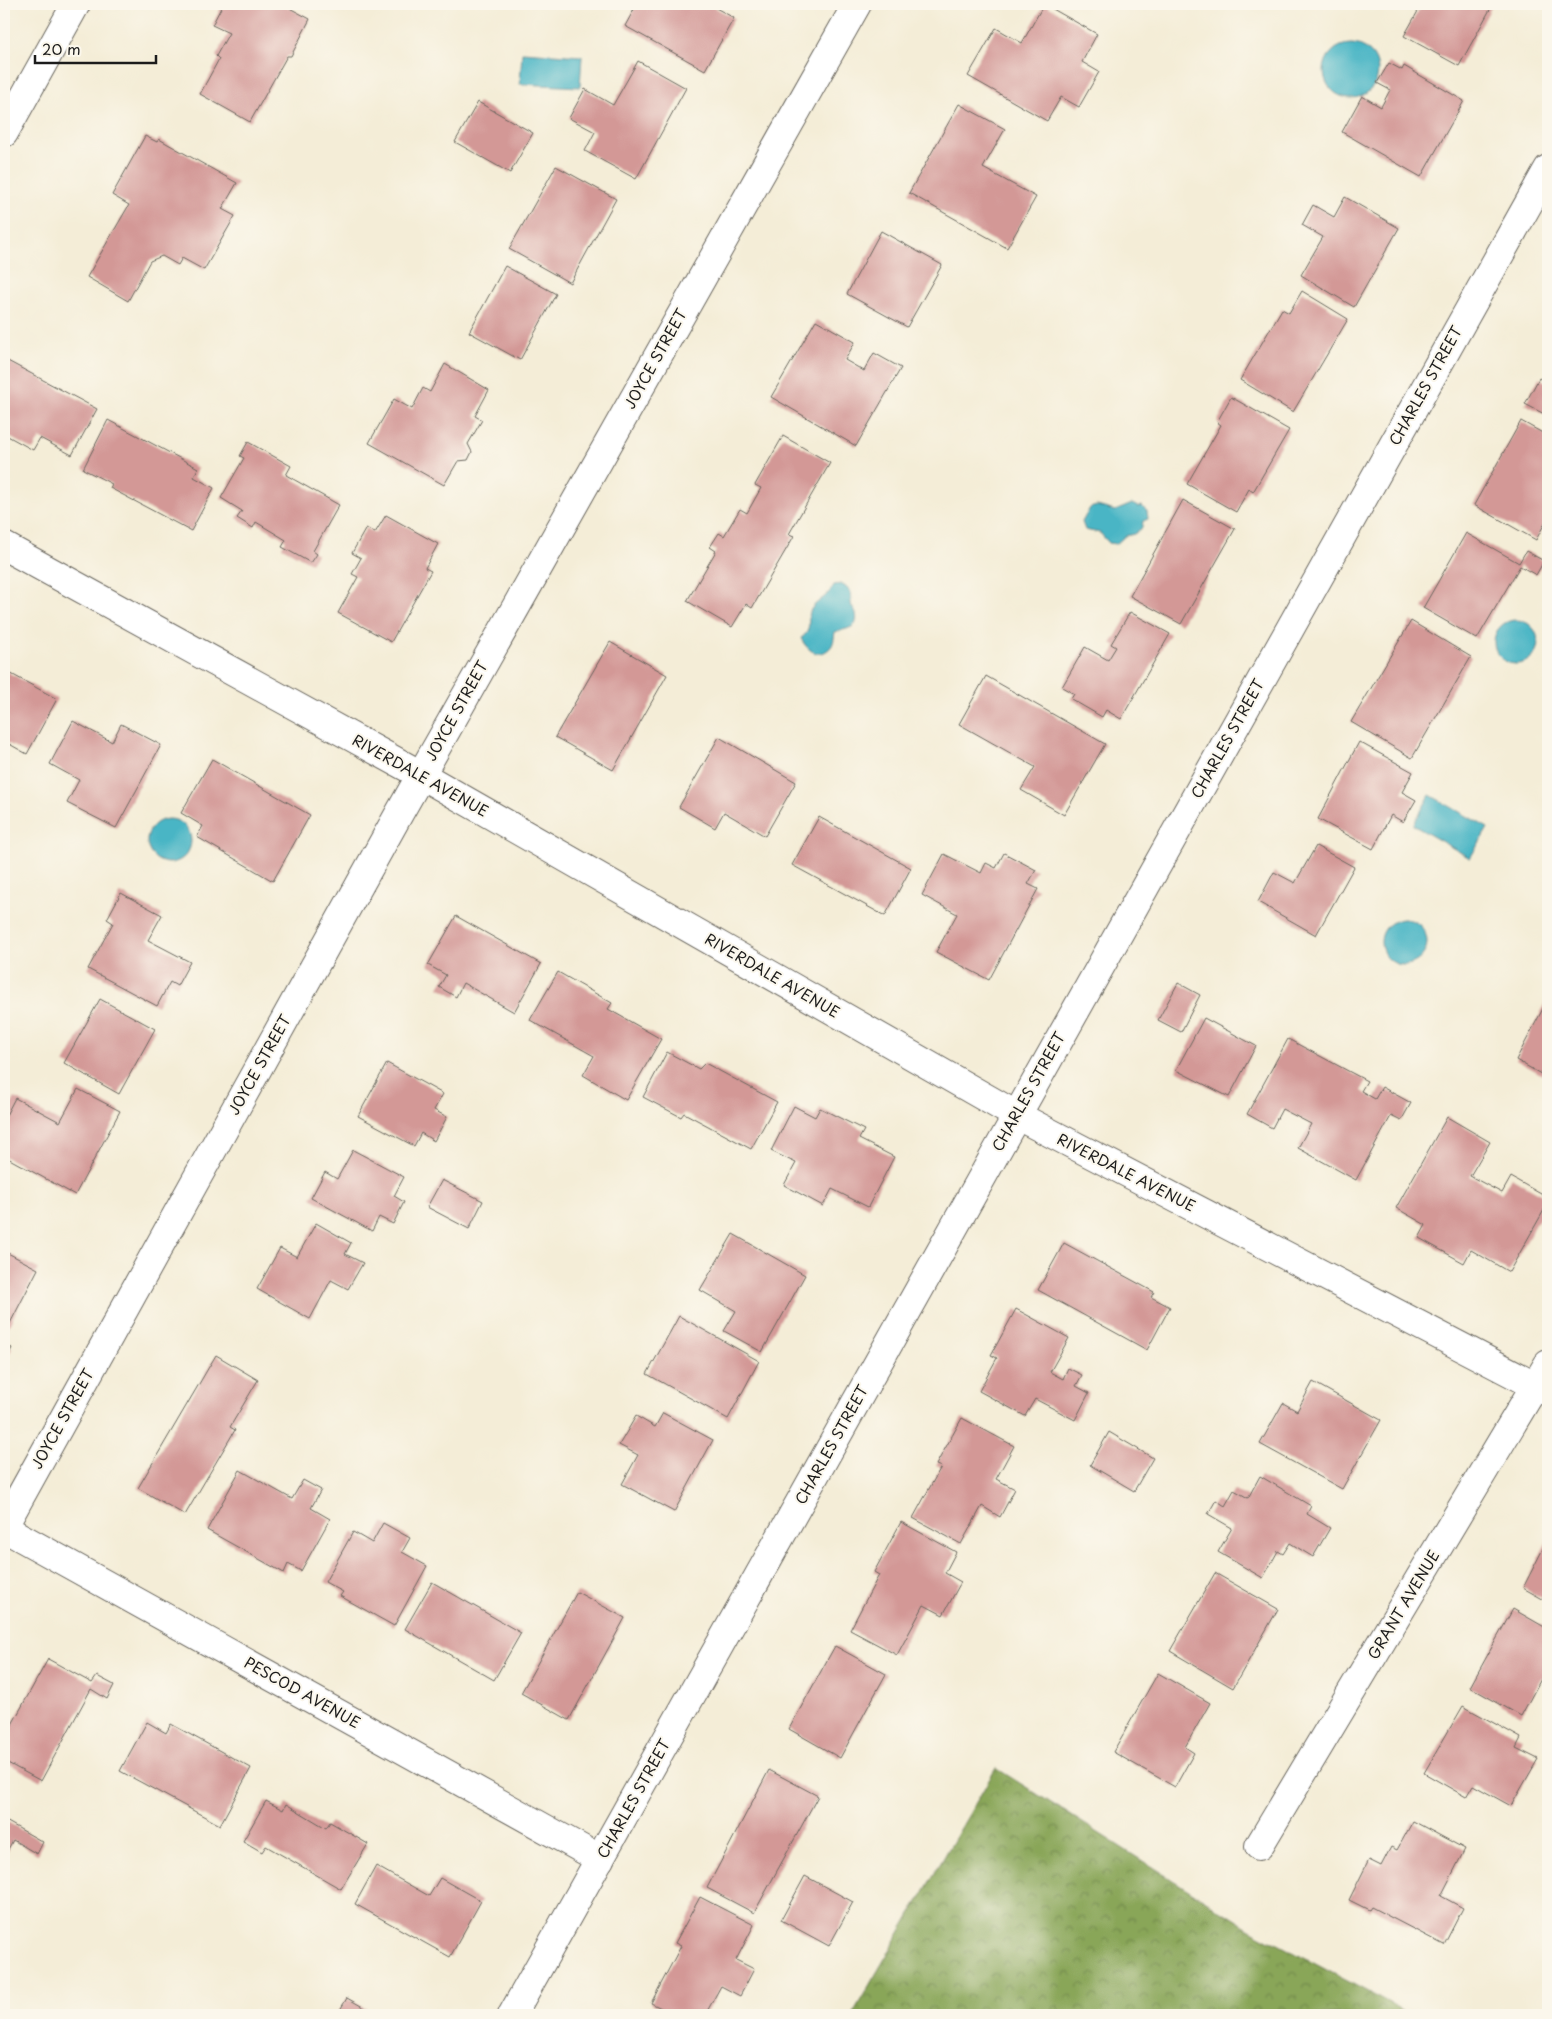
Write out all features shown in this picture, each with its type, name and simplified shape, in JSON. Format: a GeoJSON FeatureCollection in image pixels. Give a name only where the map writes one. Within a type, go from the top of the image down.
{"type":"FeatureCollection","features":[{"type":"Feature","properties":{"kind":"street"},"geometry":{"type":"LineString","coordinates":[[4,133],[76,4]]}},
{"type":"Feature","properties":{"kind":"street","name":"JOYCE STREET"},"geometry":{"type":"LineString","coordinates":[[4,1527],[421,776],[857,4]]}},
{"type":"Feature","properties":{"kind":"street","name":"CHARLES STREET"},"geometry":{"type":"LineString","coordinates":[[512,2015],[1548,169]]}},
{"type":"Feature","properties":{"kind":"street","name":"RIVERDALE AVENUE"},"geometry":{"type":"LineString","coordinates":[[4,546],[421,776],[1016,1115],[1544,1381]]}},
{"type":"Feature","properties":{"kind":"street","name":"GRANT AVENUE"},"geometry":{"type":"LineString","coordinates":[[1260,1846],[1544,1381]]}},
{"type":"Feature","properties":{"kind":"street","name":"PESCOD AVENUE"},"geometry":{"type":"LineString","coordinates":[[4,1527],[600,1859]]}},
{"type":"Feature","properties":{"kind":"green space"},"geometry":{"type":"Polygon","coordinates":[[[996,1768],[1250,1929],[1411,2015],[852,2015],[996,1768]]]}},
{"type":"Feature","properties":{"kind":"water"},"geometry":{"type":"Polygon","coordinates":[[[1351,44],[1361,46],[1370,52],[1376,61],[1378,71],[1376,81],[1370,90],[1361,96],[1351,98],[1341,96],[1332,90],[1326,81],[1324,71],[1326,61],[1332,52],[1341,46],[1351,44]]]}},
{"type":"Feature","properties":{"kind":"water"},"geometry":{"type":"Polygon","coordinates":[[[522,52],[582,56],[580,87],[520,84],[522,52]]]}},
{"type":"Feature","properties":{"kind":"water"},"geometry":{"type":"Polygon","coordinates":[[[1132,504],[1138,507],[1142,506],[1147,511],[1148,519],[1143,521],[1142,528],[1134,534],[1125,536],[1116,544],[1109,543],[1100,533],[1085,530],[1082,522],[1090,508],[1097,506],[1115,511],[1132,504]]]}},
{"type":"Feature","properties":{"kind":"water"},"geometry":{"type":"Polygon","coordinates":[[[841,584],[849,591],[851,596],[851,604],[857,619],[856,623],[835,632],[832,645],[826,651],[821,653],[813,652],[801,638],[807,632],[810,612],[834,585],[841,584]]]}},
{"type":"Feature","properties":{"kind":"water"},"geometry":{"type":"Polygon","coordinates":[[[1520,620],[1532,626],[1537,634],[1537,650],[1532,658],[1524,663],[1512,664],[1500,658],[1495,650],[1494,638],[1500,626],[1508,621],[1520,620]]]}},
{"type":"Feature","properties":{"kind":"water"},"geometry":{"type":"Polygon","coordinates":[[[1430,795],[1488,828],[1470,858],[1413,825],[1430,795]]]}},
{"type":"Feature","properties":{"kind":"water"},"geometry":{"type":"Polygon","coordinates":[[[173,819],[185,825],[190,832],[190,850],[185,857],[178,862],[165,863],[157,860],[150,853],[147,837],[150,829],[157,822],[173,819]]]}},
{"type":"Feature","properties":{"kind":"water"},"geometry":{"type":"Polygon","coordinates":[[[1409,919],[1413,920],[1423,929],[1426,933],[1426,951],[1417,961],[1409,965],[1399,965],[1391,961],[1382,951],[1381,937],[1385,929],[1395,920],[1409,919]]]}},
{"type":"Feature","properties":{"kind":"building"},"geometry":{"type":"Polygon","coordinates":[[[223,4],[282,4],[310,19],[291,56],[287,56],[250,122],[200,94],[219,59],[216,56],[229,33],[212,25],[223,4]]]}},
{"type":"Feature","properties":{"kind":"building"},"geometry":{"type":"Polygon","coordinates":[[[637,4],[716,4],[714,7],[734,18],[705,70],[625,26],[637,4]]]}},
{"type":"Feature","properties":{"kind":"building"},"geometry":{"type":"Polygon","coordinates":[[[1044,4],[1097,34],[1082,62],[1099,72],[1079,107],[1061,97],[1047,121],[968,76],[996,28],[1022,43],[1044,4]]]}},
{"type":"Feature","properties":{"kind":"building"},"geometry":{"type":"Polygon","coordinates":[[[1422,4],[1493,4],[1459,66],[1404,36],[1422,4]]]}},
{"type":"Feature","properties":{"kind":"building"},"geometry":{"type":"Polygon","coordinates":[[[638,61],[686,88],[636,179],[585,151],[595,132],[569,118],[585,89],[613,105],[638,61]]]}},
{"type":"Feature","properties":{"kind":"building"},"geometry":{"type":"Polygon","coordinates":[[[1389,63],[1402,70],[1404,66],[1464,101],[1421,177],[1342,132],[1362,96],[1381,107],[1390,90],[1377,83],[1389,63]]]}},
{"type":"Feature","properties":{"kind":"building"},"geometry":{"type":"Polygon","coordinates":[[[478,102],[533,133],[510,173],[455,142],[478,102]]]}},
{"type":"Feature","properties":{"kind":"building"},"geometry":{"type":"Polygon","coordinates":[[[959,104],[1005,129],[983,168],[1036,197],[1007,248],[909,193],[959,104]]]}},
{"type":"Feature","properties":{"kind":"building"},"geometry":{"type":"Polygon","coordinates":[[[145,136],[157,142],[159,139],[237,183],[222,209],[235,216],[204,270],[182,258],[178,265],[162,256],[150,261],[128,301],[87,277],[129,205],[112,195],[145,136]]]}},
{"type":"Feature","properties":{"kind":"building"},"geometry":{"type":"Polygon","coordinates":[[[556,166],[616,199],[570,283],[509,249],[556,166]]]}},
{"type":"Feature","properties":{"kind":"building"},"geometry":{"type":"Polygon","coordinates":[[[1345,197],[1399,228],[1354,307],[1301,275],[1323,237],[1302,225],[1313,205],[1334,217],[1345,197]]]}},
{"type":"Feature","properties":{"kind":"building"},"geometry":{"type":"Polygon","coordinates":[[[881,231],[942,265],[907,327],[847,294],[881,231]]]}},
{"type":"Feature","properties":{"kind":"building"},"geometry":{"type":"Polygon","coordinates":[[[505,266],[556,294],[520,360],[469,332],[505,266]]]}},
{"type":"Feature","properties":{"kind":"building"},"geometry":{"type":"Polygon","coordinates":[[[1302,291],[1348,319],[1293,412],[1240,380],[1282,309],[1289,313],[1302,291]]]}},
{"type":"Feature","properties":{"kind":"building"},"geometry":{"type":"Polygon","coordinates":[[[816,320],[855,342],[845,360],[864,371],[874,353],[901,368],[856,446],[771,397],[816,320]]]}},
{"type":"Feature","properties":{"kind":"building"},"geometry":{"type":"Polygon","coordinates":[[[4,359],[97,409],[72,455],[40,438],[33,450],[4,434],[4,359]]]}},
{"type":"Feature","properties":{"kind":"building"},"geometry":{"type":"Polygon","coordinates":[[[445,364],[489,390],[475,416],[482,420],[468,444],[472,452],[468,460],[458,461],[444,485],[369,443],[394,399],[412,409],[423,388],[430,392],[445,364]]]}},
{"type":"Feature","properties":{"kind":"building"},"geometry":{"type":"Polygon","coordinates":[[[1539,378],[1548,383],[1548,416],[1525,404],[1539,378]]]}},
{"type":"Feature","properties":{"kind":"building"},"geometry":{"type":"Polygon","coordinates":[[[1231,397],[1289,430],[1253,492],[1249,489],[1236,512],[1187,484],[1221,425],[1217,422],[1231,397]]]}},
{"type":"Feature","properties":{"kind":"building"},"geometry":{"type":"Polygon","coordinates":[[[108,420],[198,468],[194,477],[214,488],[191,531],[110,488],[112,484],[83,469],[108,420]]]}},
{"type":"Feature","properties":{"kind":"building"},"geometry":{"type":"Polygon","coordinates":[[[1521,421],[1548,436],[1548,517],[1536,540],[1474,505],[1521,421]]]}},
{"type":"Feature","properties":{"kind":"building"},"geometry":{"type":"Polygon","coordinates":[[[783,436],[830,463],[789,534],[794,536],[752,608],[746,604],[732,627],[687,601],[716,551],[710,547],[719,533],[724,536],[740,509],[747,513],[761,488],[755,485],[783,436]]]}},
{"type":"Feature","properties":{"kind":"building"},"geometry":{"type":"Polygon","coordinates":[[[248,442],[291,466],[286,475],[339,505],[313,551],[317,554],[311,563],[282,547],[286,540],[256,522],[253,528],[237,518],[242,511],[221,498],[244,458],[240,456],[248,442]]]}},
{"type":"Feature","properties":{"kind":"building"},"geometry":{"type":"Polygon","coordinates":[[[1183,500],[1235,529],[1181,624],[1130,596],[1183,500]]]}},
{"type":"Feature","properties":{"kind":"building"},"geometry":{"type":"Polygon","coordinates":[[[386,515],[438,544],[425,568],[431,571],[391,642],[338,613],[358,577],[352,574],[361,558],[352,553],[366,528],[375,533],[386,515]]]}},
{"type":"Feature","properties":{"kind":"building"},"geometry":{"type":"Polygon","coordinates":[[[1466,533],[1519,563],[1526,551],[1544,561],[1536,575],[1520,566],[1477,639],[1423,608],[1466,533]]]}},
{"type":"Feature","properties":{"kind":"building"},"geometry":{"type":"Polygon","coordinates":[[[1130,612],[1170,634],[1121,719],[1106,710],[1102,717],[1071,699],[1074,694],[1062,687],[1085,647],[1108,660],[1116,647],[1111,644],[1130,612]]]}},
{"type":"Feature","properties":{"kind":"building"},"geometry":{"type":"Polygon","coordinates":[[[1411,621],[1471,657],[1412,758],[1351,722],[1411,621]]]}},
{"type":"Feature","properties":{"kind":"building"},"geometry":{"type":"Polygon","coordinates":[[[610,642],[667,675],[613,770],[555,737],[610,642]]]}},
{"type":"Feature","properties":{"kind":"building"},"geometry":{"type":"Polygon","coordinates":[[[4,670],[57,699],[27,754],[4,741],[4,670]]]}},
{"type":"Feature","properties":{"kind":"building"},"geometry":{"type":"Polygon","coordinates":[[[986,676],[1105,744],[1064,815],[1021,790],[1035,767],[959,724],[986,676]]]}},
{"type":"Feature","properties":{"kind":"building"},"geometry":{"type":"Polygon","coordinates":[[[73,721],[112,742],[121,724],[161,745],[116,828],[67,803],[79,780],[50,764],[73,721]]]}},
{"type":"Feature","properties":{"kind":"building"},"geometry":{"type":"Polygon","coordinates":[[[719,737],[796,782],[765,836],[724,812],[715,828],[679,807],[719,737]]]}},
{"type":"Feature","properties":{"kind":"building"},"geometry":{"type":"Polygon","coordinates":[[[1359,742],[1413,772],[1402,792],[1416,800],[1403,822],[1391,815],[1373,849],[1318,819],[1359,742]]]}},
{"type":"Feature","properties":{"kind":"building"},"geometry":{"type":"Polygon","coordinates":[[[212,759],[310,815],[273,881],[197,837],[203,826],[181,813],[212,759]]]}},
{"type":"Feature","properties":{"kind":"building"},"geometry":{"type":"Polygon","coordinates":[[[819,817],[911,868],[885,916],[792,865],[819,817]]]}},
{"type":"Feature","properties":{"kind":"building"},"geometry":{"type":"Polygon","coordinates":[[[1316,846],[1354,867],[1316,935],[1258,902],[1274,872],[1295,883],[1316,846]]]}},
{"type":"Feature","properties":{"kind":"building"},"geometry":{"type":"Polygon","coordinates":[[[1004,853],[1036,870],[1028,884],[1038,889],[989,980],[936,952],[957,914],[922,895],[944,854],[981,873],[986,863],[996,868],[1004,853]]]}},
{"type":"Feature","properties":{"kind":"building"},"geometry":{"type":"Polygon","coordinates":[[[121,893],[162,915],[148,940],[190,962],[177,986],[170,982],[157,1006],[88,969],[113,923],[107,919],[121,893]]]}},
{"type":"Feature","properties":{"kind":"building"},"geometry":{"type":"Polygon","coordinates":[[[456,916],[541,964],[514,1012],[463,983],[456,997],[439,987],[446,975],[428,965],[456,916]]]}},
{"type":"Feature","properties":{"kind":"building"},"geometry":{"type":"Polygon","coordinates":[[[558,972],[612,1003],[608,1009],[661,1039],[626,1100],[583,1075],[594,1056],[530,1020],[558,972]]]}},
{"type":"Feature","properties":{"kind":"building"},"geometry":{"type":"Polygon","coordinates":[[[1178,983],[1200,995],[1181,1032],[1158,1020],[1178,983]]]}},
{"type":"Feature","properties":{"kind":"building"},"geometry":{"type":"Polygon","coordinates":[[[100,999],[155,1029],[119,1094],[64,1063],[100,999]]]}},
{"type":"Feature","properties":{"kind":"building"},"geometry":{"type":"Polygon","coordinates":[[[1548,999],[1548,1078],[1516,1060],[1548,999]]]}},
{"type":"Feature","properties":{"kind":"building"},"geometry":{"type":"Polygon","coordinates":[[[1204,1018],[1256,1046],[1229,1097],[1176,1070],[1204,1018]]]}},
{"type":"Feature","properties":{"kind":"building"},"geometry":{"type":"Polygon","coordinates":[[[1288,1039],[1367,1081],[1361,1091],[1375,1099],[1382,1087],[1411,1103],[1401,1121],[1391,1116],[1356,1180],[1298,1148],[1311,1124],[1282,1109],[1272,1128],[1247,1114],[1288,1039]]]}},
{"type":"Feature","properties":{"kind":"building"},"geometry":{"type":"Polygon","coordinates":[[[667,1052],[699,1069],[705,1063],[777,1102],[751,1149],[684,1113],[681,1117],[643,1097],[667,1052]]]}},
{"type":"Feature","properties":{"kind":"building"},"geometry":{"type":"Polygon","coordinates":[[[387,1063],[443,1094],[434,1110],[447,1117],[434,1141],[421,1133],[414,1146],[358,1116],[387,1063]]]}},
{"type":"Feature","properties":{"kind":"building"},"geometry":{"type":"Polygon","coordinates":[[[78,1089],[120,1111],[75,1195],[4,1156],[4,1119],[15,1098],[60,1122],[78,1089]]]}},
{"type":"Feature","properties":{"kind":"building"},"geometry":{"type":"Polygon","coordinates":[[[794,1106],[815,1117],[820,1108],[864,1130],[859,1139],[894,1157],[868,1207],[832,1189],[823,1206],[784,1185],[796,1163],[771,1151],[794,1106]]]}},
{"type":"Feature","properties":{"kind":"building"},"geometry":{"type":"Polygon","coordinates":[[[1447,1117],[1490,1142],[1470,1176],[1502,1193],[1511,1177],[1548,1198],[1548,1203],[1509,1272],[1471,1250],[1464,1263],[1419,1238],[1426,1225],[1396,1208],[1447,1117]]]}},
{"type":"Feature","properties":{"kind":"building"},"geometry":{"type":"Polygon","coordinates":[[[353,1150],[404,1177],[394,1196],[404,1202],[393,1224],[379,1217],[372,1231],[311,1198],[325,1172],[337,1179],[353,1150]]]}},
{"type":"Feature","properties":{"kind":"building"},"geometry":{"type":"Polygon","coordinates":[[[442,1180],[483,1201],[469,1229],[427,1207],[442,1180]]]}},
{"type":"Feature","properties":{"kind":"building"},"geometry":{"type":"Polygon","coordinates":[[[316,1223],[351,1243],[345,1254],[363,1263],[348,1289],[331,1280],[310,1319],[257,1289],[280,1248],[297,1257],[316,1223]]]}},
{"type":"Feature","properties":{"kind":"building"},"geometry":{"type":"Polygon","coordinates":[[[733,1234],[805,1275],[762,1352],[724,1331],[736,1311],[700,1290],[733,1234]]]}},
{"type":"Feature","properties":{"kind":"building"},"geometry":{"type":"Polygon","coordinates":[[[1064,1243],[1154,1292],[1151,1297],[1170,1307],[1147,1350],[1038,1290],[1064,1243]]]}},
{"type":"Feature","properties":{"kind":"building"},"geometry":{"type":"Polygon","coordinates":[[[4,1251],[38,1269],[4,1335],[4,1251]]]}},
{"type":"Feature","properties":{"kind":"building"},"geometry":{"type":"Polygon","coordinates":[[[1016,1309],[1069,1338],[1050,1372],[1063,1379],[1068,1368],[1082,1375],[1076,1386],[1089,1393],[1075,1420],[1035,1399],[1025,1416],[979,1391],[997,1358],[991,1355],[1016,1309]]]}},
{"type":"Feature","properties":{"kind":"building"},"geometry":{"type":"Polygon","coordinates":[[[679,1316],[759,1361],[728,1419],[647,1374],[679,1316]]]}},
{"type":"Feature","properties":{"kind":"building"},"geometry":{"type":"Polygon","coordinates":[[[4,1344],[12,1348],[4,1364],[4,1344]]]}},
{"type":"Feature","properties":{"kind":"building"},"geometry":{"type":"Polygon","coordinates":[[[216,1355],[258,1380],[230,1427],[235,1430],[185,1515],[138,1488],[216,1355]]]}},
{"type":"Feature","properties":{"kind":"building"},"geometry":{"type":"Polygon","coordinates":[[[1313,1382],[1381,1420],[1342,1489],[1260,1444],[1283,1403],[1297,1411],[1313,1382]]]}},
{"type":"Feature","properties":{"kind":"building"},"geometry":{"type":"Polygon","coordinates":[[[663,1413],[713,1440],[674,1512],[622,1484],[638,1455],[619,1445],[636,1416],[655,1427],[663,1413]]]}},
{"type":"Feature","properties":{"kind":"building"},"geometry":{"type":"Polygon","coordinates":[[[962,1418],[1014,1446],[996,1479],[1015,1489],[1000,1517],[982,1506],[961,1544],[913,1518],[941,1467],[936,1465],[962,1418]]]}},
{"type":"Feature","properties":{"kind":"building"},"geometry":{"type":"Polygon","coordinates":[[[1109,1432],[1153,1458],[1134,1491],[1090,1465],[1109,1432]]]}},
{"type":"Feature","properties":{"kind":"building"},"geometry":{"type":"Polygon","coordinates":[[[240,1470],[292,1499],[303,1480],[321,1490],[311,1508],[330,1519],[301,1571],[288,1564],[284,1573],[207,1530],[240,1470]]]}},
{"type":"Feature","properties":{"kind":"building"},"geometry":{"type":"Polygon","coordinates":[[[1260,1476],[1311,1506],[1307,1514],[1330,1528],[1313,1557],[1290,1543],[1283,1554],[1278,1551],[1263,1578],[1218,1552],[1232,1528],[1208,1514],[1216,1500],[1225,1506],[1234,1490],[1248,1498],[1260,1476]]]}},
{"type":"Feature","properties":{"kind":"building"},"geometry":{"type":"Polygon","coordinates":[[[901,1522],[956,1552],[945,1573],[961,1582],[943,1615],[924,1605],[897,1655],[850,1630],[879,1575],[874,1572],[901,1522]]]}},
{"type":"Feature","properties":{"kind":"building"},"geometry":{"type":"Polygon","coordinates":[[[383,1523],[410,1538],[402,1552],[427,1566],[394,1626],[340,1596],[343,1592],[325,1582],[353,1532],[372,1543],[383,1523]]]}},
{"type":"Feature","properties":{"kind":"building"},"geometry":{"type":"Polygon","coordinates":[[[1548,1539],[1548,1602],[1523,1588],[1548,1539]]]}},
{"type":"Feature","properties":{"kind":"building"},"geometry":{"type":"Polygon","coordinates":[[[1215,1573],[1278,1609],[1233,1688],[1170,1651],[1215,1573]]]}},
{"type":"Feature","properties":{"kind":"building"},"geometry":{"type":"Polygon","coordinates":[[[432,1582],[521,1633],[494,1680],[405,1629],[432,1582]]]}},
{"type":"Feature","properties":{"kind":"building"},"geometry":{"type":"Polygon","coordinates":[[[577,1592],[625,1618],[569,1720],[521,1693],[577,1592]]]}},
{"type":"Feature","properties":{"kind":"building"},"geometry":{"type":"Polygon","coordinates":[[[1513,1609],[1548,1629],[1548,1657],[1546,1661],[1548,1666],[1521,1716],[1470,1687],[1513,1609]]]}},
{"type":"Feature","properties":{"kind":"building"},"geometry":{"type":"Polygon","coordinates":[[[835,1646],[886,1674],[840,1758],[789,1729],[835,1646]]]}},
{"type":"Feature","properties":{"kind":"building"},"geometry":{"type":"Polygon","coordinates":[[[48,1659],[92,1683],[97,1676],[114,1685],[107,1699],[91,1689],[41,1781],[4,1761],[4,1739],[48,1659]]]}},
{"type":"Feature","properties":{"kind":"building"},"geometry":{"type":"Polygon","coordinates":[[[1158,1673],[1210,1703],[1185,1747],[1194,1753],[1175,1787],[1113,1752],[1158,1673]]]}},
{"type":"Feature","properties":{"kind":"building"},"geometry":{"type":"Polygon","coordinates":[[[1463,1706],[1521,1738],[1516,1748],[1538,1759],[1511,1806],[1473,1785],[1466,1797],[1424,1773],[1463,1706]]]}},
{"type":"Feature","properties":{"kind":"building"},"geometry":{"type":"Polygon","coordinates":[[[147,1722],[166,1733],[171,1724],[251,1768],[220,1825],[120,1771],[147,1722]]]}},
{"type":"Feature","properties":{"kind":"building"},"geometry":{"type":"Polygon","coordinates":[[[769,1770],[818,1796],[754,1913],[707,1888],[769,1770]]]}},
{"type":"Feature","properties":{"kind":"building"},"geometry":{"type":"Polygon","coordinates":[[[266,1801],[283,1810],[286,1804],[326,1828],[330,1822],[368,1844],[341,1889],[266,1846],[262,1852],[243,1841],[266,1801]]]}},
{"type":"Feature","properties":{"kind":"building"},"geometry":{"type":"Polygon","coordinates":[[[4,1820],[43,1842],[37,1854],[13,1840],[4,1857],[4,1820]]]}},
{"type":"Feature","properties":{"kind":"building"},"geometry":{"type":"Polygon","coordinates":[[[1413,1821],[1465,1849],[1441,1896],[1463,1908],[1444,1945],[1371,1907],[1369,1910],[1349,1900],[1369,1860],[1381,1866],[1391,1847],[1397,1850],[1413,1821]]]}},
{"type":"Feature","properties":{"kind":"building"},"geometry":{"type":"Polygon","coordinates":[[[376,1866],[429,1896],[440,1878],[481,1901],[450,1957],[355,1904],[376,1866]]]}},
{"type":"Feature","properties":{"kind":"building"},"geometry":{"type":"Polygon","coordinates":[[[805,1876],[853,1902],[829,1946],[781,1920],[805,1876]]]}},
{"type":"Feature","properties":{"kind":"building"},"geometry":{"type":"Polygon","coordinates":[[[700,1897],[754,1925],[736,1960],[754,1969],[740,1996],[721,1986],[705,2015],[675,2015],[651,2003],[681,1946],[675,1943],[700,1897]]]}},
{"type":"Feature","properties":{"kind":"building"},"geometry":{"type":"Polygon","coordinates":[[[347,1998],[377,2015],[337,2015],[347,1998]]]}}]}
